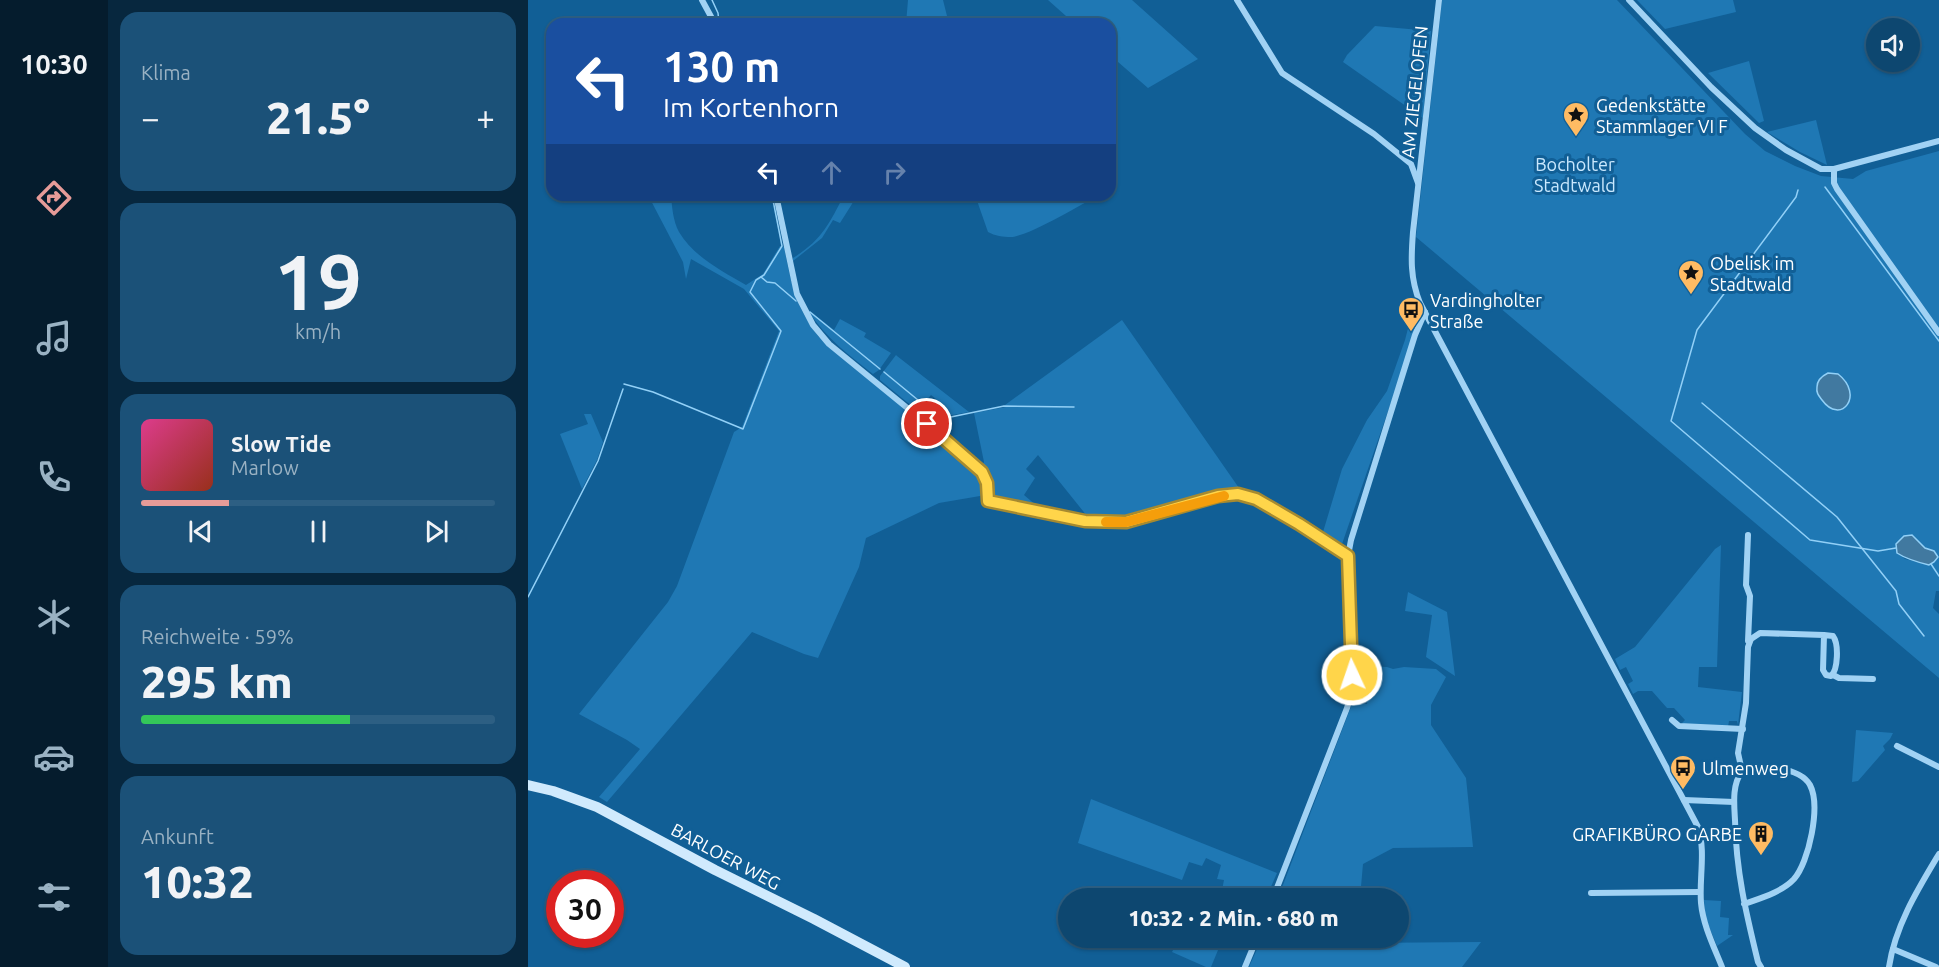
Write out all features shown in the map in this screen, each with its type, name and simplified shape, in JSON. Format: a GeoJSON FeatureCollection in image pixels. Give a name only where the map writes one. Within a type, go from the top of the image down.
{"type":"FeatureCollection","features":[{"type":"Feature","properties":{"kind":"street"},"geometry":{"type":"LineString","coordinates":[[702,0],[712,18]]}},
{"type":"Feature","properties":{"kind":"street"},"geometry":{"type":"LineString","coordinates":[[1237,0],[1282,73],[1374,134],[1412,164],[1417,166],[1422,163]]}},
{"type":"Feature","properties":{"kind":"street","name":"AM ZIEGELOFEN"},"geometry":{"type":"LineString","coordinates":[[1419,187],[1439,0]]}},
{"type":"Feature","properties":{"kind":"street"},"geometry":{"type":"LineString","coordinates":[[1629,0],[1711,87],[1755,128],[1786,150],[1821,169],[1834,168],[1939,141]]}},
{"type":"Feature","properties":{"kind":"street"},"geometry":{"type":"LineString","coordinates":[[1412,164],[1419,187],[1413,232],[1414,287],[1425,312],[1698,827],[1701,836],[1703,918],[1722,967]]}},
{"type":"Feature","properties":{"kind":"street"},"geometry":{"type":"LineString","coordinates":[[1834,168],[1834,183],[1837,189],[1939,333]]}},
{"type":"Feature","properties":{"kind":"street"},"geometry":{"type":"LineString","coordinates":[[777,201],[797,294],[813,325],[829,344],[982,472],[987,483],[988,501],[1085,521],[1126,522],[1218,496],[1238,494],[1256,499],[1348,556]]}},
{"type":"Feature","properties":{"kind":"street"},"geometry":{"type":"LineString","coordinates":[[1277,888],[1324,769],[1350,694],[1352,675],[1348,556],[1351,540],[1415,335],[1425,312]]}},
{"type":"Feature","properties":{"kind":"street"},"geometry":{"type":"LineString","coordinates":[[1748,535],[1746,585],[1750,596],[1747,699],[1738,753],[1742,771],[1736,783],[1734,802],[1737,865],[1744,904],[1761,967]]}},
{"type":"Feature","properties":{"kind":"street"},"geometry":{"type":"LineString","coordinates":[[1748,647],[1751,639],[1760,633],[1833,636],[1836,641],[1833,675]]}},
{"type":"Feature","properties":{"kind":"street"},"geometry":{"type":"LineString","coordinates":[[1824,635],[1823,672],[1828,676],[1833,675],[1839,678],[1873,679]]}},
{"type":"Feature","properties":{"kind":"street"},"geometry":{"type":"LineString","coordinates":[[1672,720],[1679,726],[1743,729]]}},
{"type":"Feature","properties":{"kind":"street"},"geometry":{"type":"LineString","coordinates":[[1897,746],[1939,767]]}},
{"type":"Feature","properties":{"kind":"street"},"geometry":{"type":"LineString","coordinates":[[1742,771],[1767,767],[1805,778],[1811,788],[1814,808],[1812,830],[1801,870],[1783,888],[1744,904]]}},
{"type":"Feature","properties":{"kind":"street","name":"BARLOER WEG"},"geometry":{"type":"LineString","coordinates":[[528,785],[597,807],[905,967]]}},
{"type":"Feature","properties":{"kind":"street"},"geometry":{"type":"LineString","coordinates":[[1684,800],[1734,802]]}},
{"type":"Feature","properties":{"kind":"street"},"geometry":{"type":"LineString","coordinates":[[1889,967],[1902,920],[1939,854]]}},
{"type":"Feature","properties":{"kind":"street"},"geometry":{"type":"LineString","coordinates":[[1591,893],[1701,892]]}},
{"type":"Feature","properties":{"kind":"street"},"geometry":{"type":"LineString","coordinates":[[1245,967],[1253,948]]}},
{"type":"Feature","properties":{"kind":"street"},"geometry":{"type":"LineString","coordinates":[[1893,949],[1936,967]]}},
{"type":"Feature","properties":{"kind":"green space"},"geometry":{"type":"Polygon","coordinates":[[[908,0],[943,0],[948,18],[906,18],[908,0]]]}},
{"type":"Feature","properties":{"kind":"green space"},"geometry":{"type":"Polygon","coordinates":[[[1048,0],[1132,0],[1198,59],[1148,88],[1116,60],[1116,18],[1068,18],[1048,0]]]}},
{"type":"Feature","properties":{"kind":"green space","name":"Bocholter Stadtwald"},"geometry":{"type":"Polygon","coordinates":[[[1442,0],[1617,0],[1745,134],[1765,151],[1821,176],[1853,179],[1866,171],[1939,151],[1939,591],[1936,591],[1933,608],[1939,614],[1939,678],[1416,237],[1442,0]],[[1912,535],[1897,553],[1905,559],[1929,565],[1925,548],[1912,535]]]}},
{"type":"Feature","properties":{"kind":"green space"},"geometry":{"type":"Polygon","coordinates":[[[1637,0],[1733,0],[1736,12],[1665,29],[1637,0]]]}},
{"type":"Feature","properties":{"kind":"green space"},"geometry":{"type":"Polygon","coordinates":[[[1375,26],[1431,31],[1423,118],[1343,62],[1375,26]]]}},
{"type":"Feature","properties":{"kind":"green space"},"geometry":{"type":"Polygon","coordinates":[[[1749,61],[1764,121],[1759,123],[1708,73],[1749,61]]]}},
{"type":"Feature","properties":{"kind":"green space"},"geometry":{"type":"Polygon","coordinates":[[[1816,120],[1827,165],[1767,132],[1816,120]]]}},
{"type":"Feature","properties":{"kind":"green space"},"geometry":{"type":"Polygon","coordinates":[[[651,201],[672,201],[675,223],[692,249],[709,263],[746,285],[763,274],[780,246],[784,247],[792,283],[800,305],[819,337],[934,433],[980,476],[984,483],[984,492],[980,496],[939,503],[866,538],[859,567],[818,658],[752,632],[607,802],[599,797],[640,749],[579,714],[668,602],[677,586],[734,432],[742,427],[779,331],[744,289],[691,259],[686,279],[683,262],[651,201]]]}},
{"type":"Feature","properties":{"kind":"green space"},"geometry":{"type":"Polygon","coordinates":[[[841,201],[854,201],[840,223],[833,220],[822,238],[793,261],[793,258],[818,238],[841,201]]]}},
{"type":"Feature","properties":{"kind":"green space"},"geometry":{"type":"Polygon","coordinates":[[[977,201],[1088,201],[1019,236],[999,236],[988,232],[977,201]]]}},
{"type":"Feature","properties":{"kind":"green space"},"geometry":{"type":"Polygon","coordinates":[[[1413,309],[1418,310],[1421,316],[1342,544],[1323,532],[1342,469],[1367,420],[1387,391],[1413,309]]]}},
{"type":"Feature","properties":{"kind":"green space"},"geometry":{"type":"Polygon","coordinates":[[[810,311],[834,330],[840,319],[866,333],[864,337],[891,353],[879,370],[873,374],[830,338],[810,311]]]}},
{"type":"Feature","properties":{"kind":"green space"},"geometry":{"type":"Polygon","coordinates":[[[1122,320],[1239,488],[1126,517],[1087,516],[1038,455],[1026,469],[1035,478],[1024,495],[1037,506],[993,496],[989,478],[981,468],[984,462],[974,413],[1006,407],[1005,405],[1122,320]]]}},
{"type":"Feature","properties":{"kind":"green space"},"geometry":{"type":"Polygon","coordinates":[[[896,355],[969,412],[941,417],[939,416],[946,407],[931,395],[924,403],[936,414],[930,421],[880,380],[880,376],[896,355]]]}},
{"type":"Feature","properties":{"kind":"green space"},"geometry":{"type":"Polygon","coordinates":[[[584,414],[591,414],[603,442],[597,460],[582,489],[560,434],[588,424],[584,414]]]}},
{"type":"Feature","properties":{"kind":"green space"},"geometry":{"type":"Polygon","coordinates":[[[1721,545],[1717,667],[1699,667],[1698,687],[1742,692],[1738,725],[1737,721],[1729,721],[1728,727],[1683,725],[1685,720],[1674,708],[1667,708],[1652,691],[1638,691],[1633,694],[1628,684],[1633,681],[1626,667],[1620,670],[1615,659],[1635,647],[1715,549],[1721,545]]]}},
{"type":"Feature","properties":{"kind":"green space"},"geometry":{"type":"Polygon","coordinates":[[[1408,592],[1447,612],[1455,676],[1426,657],[1432,615],[1405,611],[1408,592]]]}},
{"type":"Feature","properties":{"kind":"green space"},"geometry":{"type":"Polygon","coordinates":[[[1370,666],[1393,669],[1404,667],[1436,669],[1446,677],[1431,705],[1431,725],[1466,778],[1473,847],[1393,848],[1363,864],[1361,888],[1282,888],[1352,704],[1367,704],[1370,666]]]}},
{"type":"Feature","properties":{"kind":"green space"},"geometry":{"type":"Polygon","coordinates":[[[1856,730],[1893,733],[1883,746],[1885,750],[1858,781],[1852,782],[1856,730]]]}},
{"type":"Feature","properties":{"kind":"green space"},"geometry":{"type":"Polygon","coordinates":[[[1091,799],[1277,873],[1270,888],[1222,888],[1224,880],[1217,879],[1221,865],[1206,858],[1202,866],[1189,862],[1182,880],[1078,843],[1091,799]]]}},
{"type":"Feature","properties":{"kind":"green space"},"geometry":{"type":"Polygon","coordinates":[[[1704,900],[1721,901],[1720,917],[1729,918],[1728,935],[1733,935],[1717,946],[1705,917],[1704,900]]]}},
{"type":"Feature","properties":{"kind":"green space"},"geometry":{"type":"Polygon","coordinates":[[[1481,942],[1462,967],[1249,967],[1258,948],[1409,948],[1409,943],[1481,942]]]}},
{"type":"Feature","properties":{"kind":"green space"},"geometry":{"type":"Polygon","coordinates":[[[1174,948],[1219,948],[1211,967],[1172,952],[1174,948]]]}},
{"type":"Feature","properties":{"kind":"shaded area"},"geometry":{"type":"Polygon","coordinates":[[[1828,373],[1838,374],[1846,382],[1850,391],[1850,398],[1843,409],[1836,410],[1829,407],[1817,393],[1819,380],[1828,373]]]}},
{"type":"Feature","properties":{"kind":"shaded area"},"geometry":{"type":"Polygon","coordinates":[[[1912,535],[1925,548],[1934,551],[1938,557],[1934,562],[1929,565],[1897,553],[1896,544],[1904,536],[1912,535]]]}},
{"type":"Feature","properties":{"kind":"waterway"},"geometry":{"type":"LineString","coordinates":[[712,0],[719,18]]}},
{"type":"Feature","properties":{"kind":"waterway"},"geometry":{"type":"LineString","coordinates":[[1825,187],[1939,341]]}},
{"type":"Feature","properties":{"kind":"waterway"},"geometry":{"type":"LineString","coordinates":[[1798,190],[1796,197],[1697,330],[1671,421],[1810,540],[1878,551],[1896,548]]}},
{"type":"Feature","properties":{"kind":"waterway"},"geometry":{"type":"LineString","coordinates":[[624,384],[653,392],[743,429],[781,331],[750,292],[756,280],[764,275],[782,246],[773,201]]}},
{"type":"Feature","properties":{"kind":"waterway"},"geometry":{"type":"LineString","coordinates":[[761,277],[767,282],[775,283],[796,301]]}},
{"type":"Feature","properties":{"kind":"waterway"},"geometry":{"type":"LineString","coordinates":[[810,312],[880,369]]}},
{"type":"Feature","properties":{"kind":"waterway"},"geometry":{"type":"LineString","coordinates":[[884,372],[941,419],[1004,406],[1074,407]]}},
{"type":"Feature","properties":{"kind":"waterway"},"geometry":{"type":"LineString","coordinates":[[528,597],[598,461],[623,389]]}},
{"type":"Feature","properties":{"kind":"waterway"},"geometry":{"type":"LineString","coordinates":[[1702,403],[1837,517],[1896,591],[1899,604],[1924,636]]}},
{"type":"Feature","properties":{"kind":"waterway"},"geometry":{"type":"LineString","coordinates":[[1931,564],[1939,576]]}},
{"type":"Feature","properties":{"kind":"slow traffic"},"geometry":{"type":"LineString","coordinates":[[1106,522],[1126,522],[1224,496]]}},
{"type":"Feature","properties":{"kind":"place","name":"Gedenkstätte Stammlager VI F"},"geometry":{"type":"Point","coordinates":[1576,138]}},
{"type":"Feature","properties":{"kind":"place","name":"Obelisk im Stadtwald"},"geometry":{"type":"Point","coordinates":[1691,296]}},
{"type":"Feature","properties":{"kind":"place","name":"Vardingholter Straße"},"geometry":{"type":"Point","coordinates":[1411,333]}},
{"type":"Feature","properties":{"kind":"place","name":"Ulmenweg"},"geometry":{"type":"Point","coordinates":[1683,791]}},
{"type":"Feature","properties":{"kind":"place","name":"GRAFIKBÜRO GARBE"},"geometry":{"type":"Point","coordinates":[1761,857]}},
{"type":"Feature","properties":{"kind":"route"},"geometry":{"type":"LineString","coordinates":[[927,424],[982,472],[987,483],[988,501],[1085,521],[1126,522],[1218,496],[1238,494],[1256,499],[1299,524],[1348,556],[1352,675]]}}]}
